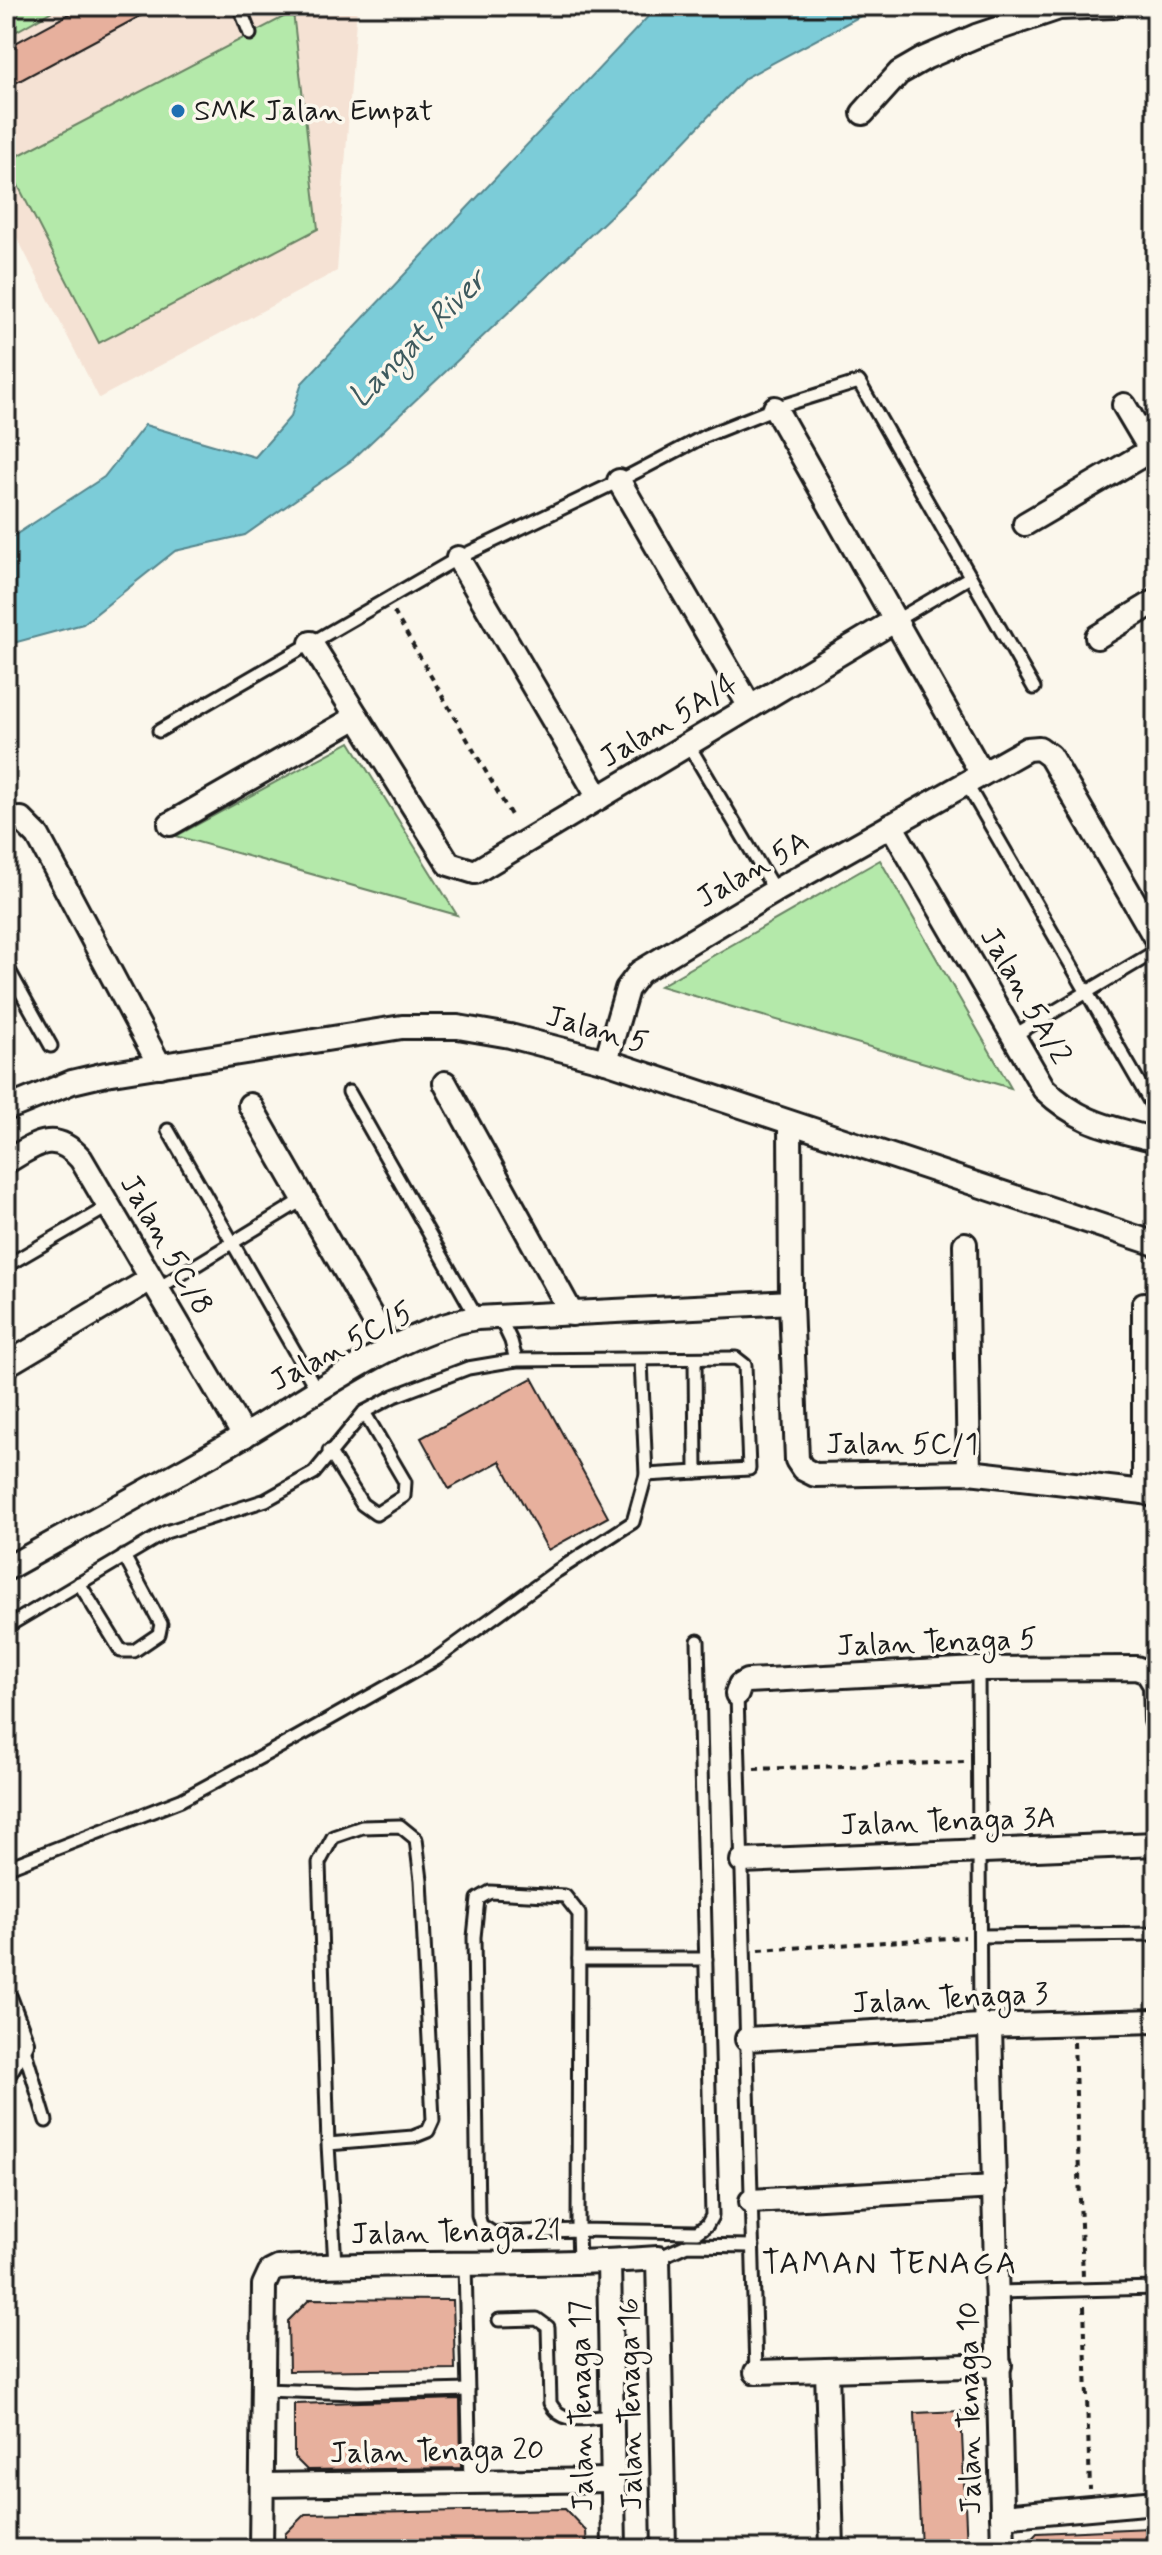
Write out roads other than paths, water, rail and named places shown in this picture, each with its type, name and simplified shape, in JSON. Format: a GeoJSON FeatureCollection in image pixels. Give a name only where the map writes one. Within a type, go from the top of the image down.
{"type":"FeatureCollection","features":[{"type":"Feature","properties":{"kind":"street"},"geometry":{"type":"LineString","coordinates":[[863,113],[899,73],[976,36],[1059,8],[1114,6]]}},
{"type":"Feature","properties":{"kind":"street"},"geometry":{"type":"LineString","coordinates":[[1025,524],[1154,454],[1124,405]]}},
{"type":"Feature","properties":{"kind":"street"},"geometry":{"type":"LineString","coordinates":[[775,408],[894,621],[974,778]]}},
{"type":"Feature","properties":{"kind":"street"},"geometry":{"type":"LineString","coordinates":[[619,481],[750,707]]}},
{"type":"Feature","properties":{"kind":"street"},"geometry":{"type":"LineString","coordinates":[[458,558],[599,798]]}},
{"type":"Feature","properties":{"kind":"street"},"geometry":{"type":"LineString","coordinates":[[1097,637],[1156,601]]}},
{"type":"Feature","properties":{"kind":"street","name":"Jalan 5A/4"},"geometry":{"type":"LineString","coordinates":[[357,717],[449,864],[475,872],[894,621]]}},
{"type":"Feature","properties":{"kind":"street"},"geometry":{"type":"LineString","coordinates":[[170,824],[357,717],[311,643]]}},
{"type":"Feature","properties":{"kind":"street","name":"Jalan 5A"},"geometry":{"type":"LineString","coordinates":[[606,1061],[631,981],[640,972],[775,891],[1027,749],[1039,748],[1050,756],[1156,939]]}},
{"type":"Feature","properties":{"kind":"street"},"geometry":{"type":"LineString","coordinates":[[13,820],[38,836],[160,1066]]}},
{"type":"Feature","properties":{"kind":"street","name":"Jalan 5A/2"},"geometry":{"type":"LineString","coordinates":[[891,825],[1044,1089],[1063,1108],[1085,1120],[1156,1140]]}},
{"type":"Feature","properties":{"kind":"street","name":"Jalan 5"},"geometry":{"type":"LineString","coordinates":[[6,1109],[72,1082],[160,1066],[416,1027],[458,1027],[510,1036],[606,1061],[1156,1244]]}},
{"type":"Feature","properties":{"kind":"street"},"geometry":{"type":"LineString","coordinates":[[445,1083],[572,1314]]}},
{"type":"Feature","properties":{"kind":"street"},"geometry":{"type":"LineString","coordinates":[[250,1105],[390,1349]]}},
{"type":"Feature","properties":{"kind":"street","name":"Jalan 5C/1"},"geometry":{"type":"LineString","coordinates":[[790,1124],[791,1302],[797,1460],[803,1469],[815,1475],[969,1472],[1150,1494]]}},
{"type":"Feature","properties":{"kind":"street","name":"Jalan 5C/8"},"geometry":{"type":"LineString","coordinates":[[6,1162],[37,1144],[49,1141],[62,1143],[81,1159],[244,1436]]}},
{"type":"Feature","properties":{"kind":"street"},"geometry":{"type":"LineString","coordinates":[[965,1244],[969,1472]]}},
{"type":"Feature","properties":{"kind":"street"},"geometry":{"type":"LineString","coordinates":[[6,1365],[154,1284]]}},
{"type":"Feature","properties":{"kind":"street","name":"Jalan 5C/5"},"geometry":{"type":"LineString","coordinates":[[6,1569],[244,1436],[390,1349],[447,1325],[477,1318],[791,1302]]}},
{"type":"Feature","properties":{"kind":"street"},"geometry":{"type":"LineString","coordinates":[[1144,1304],[1150,1494]]}},
{"type":"Feature","properties":{"kind":"street","name":"Jalan Tenaga 5"},"geometry":{"type":"LineString","coordinates":[[737,1694],[740,1685],[747,1681],[978,1669],[1136,1668],[1147,1672],[1155,1685],[1156,1720]]}},
{"type":"Feature","properties":{"kind":"street","name":"Jalan Tenaga 3A"},"geometry":{"type":"LineString","coordinates":[[742,1861],[1156,1844]]}},
{"type":"Feature","properties":{"kind":"street"},"geometry":{"type":"LineString","coordinates":[[6,2070],[22,2043],[7,2003]]}},
{"type":"Feature","properties":{"kind":"street","name":"Jalan Tenaga 3"},"geometry":{"type":"LineString","coordinates":[[747,2039],[985,2026],[1156,2021]]}},
{"type":"Feature","properties":{"kind":"street","name":"Jalan Tenaga 10"},"geometry":{"type":"LineString","coordinates":[[985,2026],[995,2187],[1003,2549]]}},
{"type":"Feature","properties":{"kind":"street"},"geometry":{"type":"LineString","coordinates":[[751,2201],[995,2187]]}},
{"type":"Feature","properties":{"kind":"street","name":"Jalan Tenaga 21"},"geometry":{"type":"LineString","coordinates":[[262,2390],[264,2285],[270,2272],[278,2268],[658,2258]]}},
{"type":"Feature","properties":{"kind":"street","name":"Jalan Tenaga 16"},"geometry":{"type":"LineString","coordinates":[[658,2258],[664,2549]]}},
{"type":"Feature","properties":{"kind":"street","name":"Jalan Tenaga 17"},"geometry":{"type":"LineString","coordinates":[[609,2261],[614,2549]]}},
{"type":"Feature","properties":{"kind":"street"},"geometry":{"type":"LineString","coordinates":[[756,2372],[1000,2365]]}},
{"type":"Feature","properties":{"kind":"street"},"geometry":{"type":"LineString","coordinates":[[827,2370],[832,2549]]}},
{"type":"Feature","properties":{"kind":"street"},"geometry":{"type":"LineString","coordinates":[[261,2549],[262,2390]]}},
{"type":"Feature","properties":{"kind":"street","name":"Jalan Tenaga 20"},"geometry":{"type":"LineString","coordinates":[[262,2485],[613,2480]]}},
{"type":"Feature","properties":{"kind":"street"},"geometry":{"type":"LineString","coordinates":[[1002,2516],[1156,2502]]}},
{"type":"Feature","properties":{"kind":"lane"},"geometry":{"type":"LineString","coordinates":[[239,6],[250,34]]}},
{"type":"Feature","properties":{"kind":"lane"},"geometry":{"type":"LineString","coordinates":[[159,731],[458,558],[705,436],[775,408],[859,382],[1034,688]]}},
{"type":"Feature","properties":{"kind":"lane"},"geometry":{"type":"LineString","coordinates":[[894,621],[970,577]]}},
{"type":"Feature","properties":{"kind":"lane"},"geometry":{"type":"LineString","coordinates":[[688,744],[775,891]]}},
{"type":"Feature","properties":{"kind":"lane"},"geometry":{"type":"LineString","coordinates":[[974,778],[1087,992],[1156,1112]]}},
{"type":"Feature","properties":{"kind":"lane"},"geometry":{"type":"LineString","coordinates":[[1013,1036],[1156,951]]}},
{"type":"Feature","properties":{"kind":"lane"},"geometry":{"type":"LineString","coordinates":[[6,965],[51,1046]]}},
{"type":"Feature","properties":{"kind":"lane"},"geometry":{"type":"LineString","coordinates":[[349,1092],[477,1318]]}},
{"type":"Feature","properties":{"kind":"lane"},"geometry":{"type":"LineString","coordinates":[[168,1130],[318,1392]]}},
{"type":"Feature","properties":{"kind":"lane"},"geometry":{"type":"LineString","coordinates":[[154,1284],[231,1244],[304,1199]]}},
{"type":"Feature","properties":{"kind":"lane"},"geometry":{"type":"LineString","coordinates":[[6,1266],[109,1206]]}},
{"type":"Feature","properties":{"kind":"lane"},"geometry":{"type":"LineString","coordinates":[[507,1318],[516,1360]]}},
{"type":"Feature","properties":{"kind":"lane"},"geometry":{"type":"LineString","coordinates":[[6,1627],[166,1532],[266,1500],[314,1473],[364,1412],[394,1396],[468,1368],[516,1360],[736,1358],[745,1365],[749,1469],[646,1475]]}},
{"type":"Feature","properties":{"kind":"lane"},"geometry":{"type":"LineString","coordinates":[[695,1359],[696,1472]]}},
{"type":"Feature","properties":{"kind":"lane"},"geometry":{"type":"LineString","coordinates":[[6,1868],[181,1800],[436,1659],[557,1571],[633,1522],[646,1475],[641,1360]]}},
{"type":"Feature","properties":{"kind":"lane"},"geometry":{"type":"LineString","coordinates":[[329,1451],[362,1504],[376,1514],[404,1496],[405,1482],[364,1412]]}},
{"type":"Feature","properties":{"kind":"lane"},"geometry":{"type":"LineString","coordinates":[[79,1583],[121,1651],[134,1651],[159,1634],[161,1624],[124,1556]]}},
{"type":"Feature","properties":{"kind":"lane"},"geometry":{"type":"LineString","coordinates":[[579,2261],[578,2230],[579,1914],[565,1896],[490,1892],[478,1899],[474,1937],[478,2215],[481,2225],[493,2233],[578,2230],[697,2232],[707,2225],[712,2216],[698,1641]]}},
{"type":"Feature","properties":{"kind":"lane"},"geometry":{"type":"LineString","coordinates":[[978,1669],[978,1851],[985,2026]]}},
{"type":"Feature","properties":{"kind":"lane"},"geometry":{"type":"LineString","coordinates":[[737,1694],[756,2372]]}},
{"type":"Feature","properties":{"kind":"lane"},"geometry":{"type":"LineString","coordinates":[[328,2144],[413,2137],[428,2131],[433,2120],[421,1880],[416,1839],[400,1826],[362,1827],[333,1837],[319,1863],[328,2144],[335,2265]]}},
{"type":"Feature","properties":{"kind":"lane"},"geometry":{"type":"LineString","coordinates":[[980,1936],[1156,1934]]}},
{"type":"Feature","properties":{"kind":"lane"},"geometry":{"type":"LineString","coordinates":[[579,1959],[706,1959]]}},
{"type":"Feature","properties":{"kind":"lane"},"geometry":{"type":"LineString","coordinates":[[22,2043],[46,2121]]}},
{"type":"Feature","properties":{"kind":"lane"},"geometry":{"type":"LineString","coordinates":[[658,2258],[687,2245],[753,2246]]}},
{"type":"Feature","properties":{"kind":"lane"},"geometry":{"type":"LineString","coordinates":[[465,2263],[470,2482]]}},
{"type":"Feature","properties":{"kind":"lane"},"geometry":{"type":"LineString","coordinates":[[998,2292],[1156,2288]]}},
{"type":"Feature","properties":{"kind":"lane"},"geometry":{"type":"LineString","coordinates":[[499,2320],[537,2319],[548,2327],[550,2403],[556,2414],[564,2418],[612,2416]]}},
{"type":"Feature","properties":{"kind":"lane"},"geometry":{"type":"LineString","coordinates":[[262,2390],[357,2393],[468,2390]]}},
{"type":"Feature","properties":{"kind":"water","name":"Langat River"},"geometry":{"type":"Polygon","coordinates":[[[658,6],[879,6],[745,78],[636,192],[352,460],[245,535],[175,551],[83,624],[6,645],[6,541],[104,477],[145,425],[255,457],[291,416],[302,383],[658,6]]]}},
{"type":"Feature","properties":{"kind":"place","name":"SMK Jalan Empat"},"geometry":{"type":"Point","coordinates":[178,111]}},
{"type":"Feature","properties":{"kind":"district","name":"TAMAN TENAGA"},"geometry":{"type":"Point","coordinates":[890,2264]}}]}
